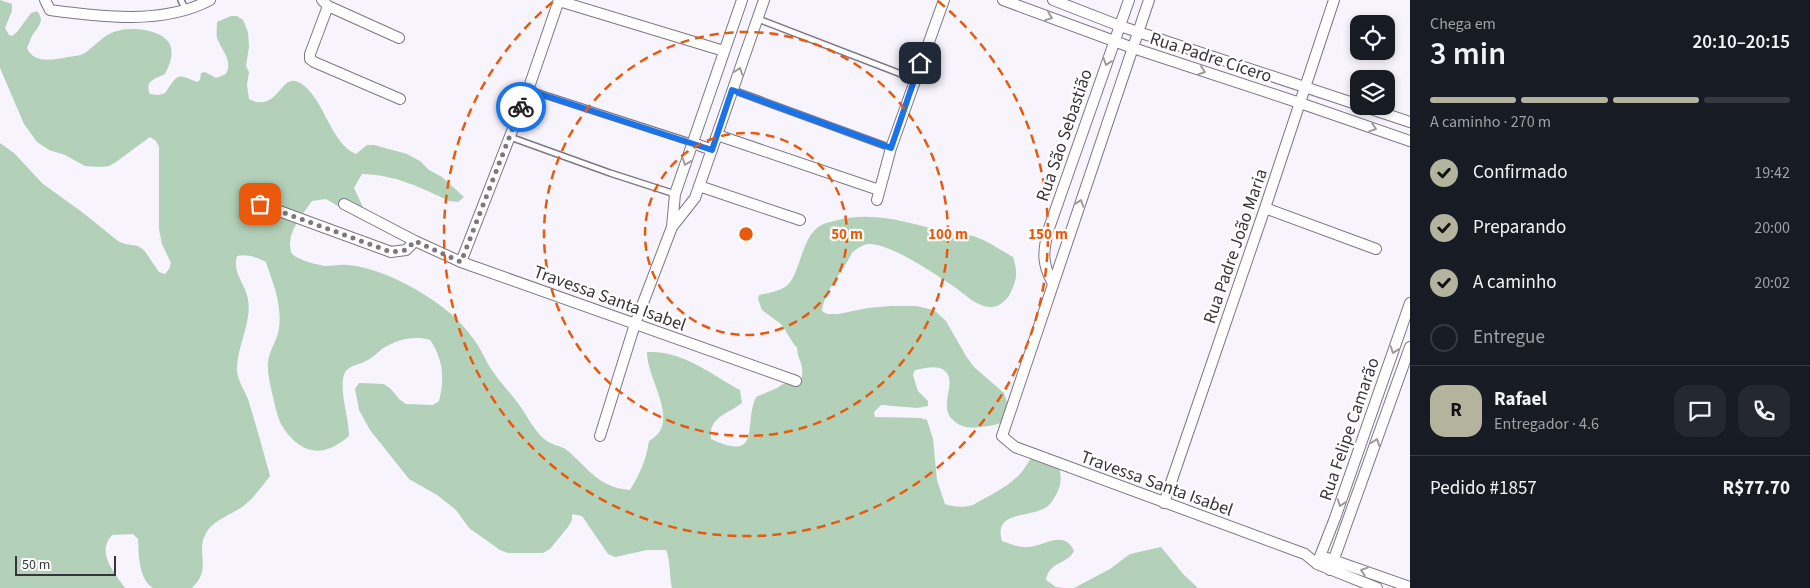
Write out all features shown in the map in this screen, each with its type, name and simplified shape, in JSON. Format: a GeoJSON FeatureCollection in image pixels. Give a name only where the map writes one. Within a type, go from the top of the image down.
{"type":"FeatureCollection","features":[{"type":"Feature","properties":{"kind":"street"},"geometry":{"type":"LineString","coordinates":[[48,5],[131,16],[160,16],[186,10],[210,0]]}},
{"type":"Feature","properties":{"kind":"street"},"geometry":{"type":"LineString","coordinates":[[600,436],[635,324],[672,227],[675,194],[742,0]]}},
{"type":"Feature","properties":{"kind":"street"},"geometry":{"type":"LineString","coordinates":[[672,227],[695,198],[700,186],[764,0]]}},
{"type":"Feature","properties":{"kind":"street"},"geometry":{"type":"LineString","coordinates":[[717,135],[878,195],[891,148],[914,79],[944,0]]}},
{"type":"Feature","properties":{"kind":"street","name":"Rua Padre Cícero"},"geometry":{"type":"LineString","coordinates":[[1004,0],[1114,42],[1410,141]]}},
{"type":"Feature","properties":{"kind":"street","name":"Rua Padre Cícero"},"geometry":{"type":"LineString","coordinates":[[1053,0],[1120,26],[1350,103]]}},
{"type":"Feature","properties":{"kind":"street","name":"Rua São Sebastião"},"geometry":{"type":"LineString","coordinates":[[1052,282],[1044,266],[1043,254],[1048,231],[1129,0]]}},
{"type":"Feature","properties":{"kind":"street","name":"Rua São Sebastião"},"geometry":{"type":"LineString","coordinates":[[1002,436],[1052,282],[1149,0]]}},
{"type":"Feature","properties":{"kind":"street","name":"Rua Padre João Maria"},"geometry":{"type":"LineString","coordinates":[[1164,502],[1334,0]]}},
{"type":"Feature","properties":{"kind":"street"},"geometry":{"type":"LineString","coordinates":[[461,262],[528,90],[559,1],[724,51]]}},
{"type":"Feature","properties":{"kind":"street"},"geometry":{"type":"LineString","coordinates":[[399,38],[325,3],[310,54],[311,60],[400,99]]}},
{"type":"Feature","properties":{"kind":"street","name":"Rua Padre Cícero"},"geometry":{"type":"LineString","coordinates":[[1388,115],[1410,122]]}},
{"type":"Feature","properties":{"kind":"street"},"geometry":{"type":"LineString","coordinates":[[693,143],[712,150]]}},
{"type":"Feature","properties":{"kind":"street"},"geometry":{"type":"LineString","coordinates":[[700,186],[800,220]]}},
{"type":"Feature","properties":{"kind":"street"},"geometry":{"type":"LineString","coordinates":[[260,204],[391,252],[406,250],[415,241]]}},
{"type":"Feature","properties":{"kind":"street","name":"Travessa Santa Isabel"},"geometry":{"type":"LineString","coordinates":[[344,204],[415,241],[461,262],[796,381]]}},
{"type":"Feature","properties":{"kind":"street"},"geometry":{"type":"LineString","coordinates":[[1265,208],[1376,249]]}},
{"type":"Feature","properties":{"kind":"street","name":"Rua Felipe Camarão"},"geometry":{"type":"LineString","coordinates":[[1319,560],[1410,304]]}},
{"type":"Feature","properties":{"kind":"street","name":"Rua Felipe Camarão"},"geometry":{"type":"LineString","coordinates":[[1332,565],[1410,347]]}},
{"type":"Feature","properties":{"kind":"street","name":"Travessa Santa Isabel"},"geometry":{"type":"LineString","coordinates":[[1002,436],[1015,447],[1332,565],[1410,586]]}},
{"type":"Feature","properties":{"kind":"street","name":"Travessa Santa Isabel"},"geometry":{"type":"LineString","coordinates":[[1332,565],[1377,588]]}},
{"type":"Feature","properties":{"kind":"lane"},"geometry":{"type":"LineString","coordinates":[[181,0],[186,10]]}},
{"type":"Feature","properties":{"kind":"lane"},"geometry":{"type":"LineString","coordinates":[[758,19],[914,79]]}},
{"type":"Feature","properties":{"kind":"lane"},"geometry":{"type":"LineString","coordinates":[[528,90],[693,143]]}},
{"type":"Feature","properties":{"kind":"lane"},"geometry":{"type":"LineString","coordinates":[[732,90],[891,148]]}},
{"type":"Feature","properties":{"kind":"lane"},"geometry":{"type":"LineString","coordinates":[[510,136],[610,173],[675,194]]}},
{"type":"Feature","properties":{"kind":"green space"},"geometry":{"type":"Polygon","coordinates":[[[0,0],[12,4],[12,11],[5,28],[9,35],[12,36],[17,32],[31,13],[37,11],[40,15],[40,24],[27,48],[34,57],[39,59],[50,60],[81,55],[107,35],[117,31],[140,29],[157,33],[168,42],[171,48],[170,62],[165,74],[154,79],[148,86],[150,94],[159,95],[165,93],[178,77],[185,77],[197,82],[200,80],[201,73],[205,72],[216,78],[226,74],[228,60],[217,38],[217,22],[231,16],[237,16],[243,20],[248,32],[249,47],[246,66],[249,72],[247,85],[249,99],[265,102],[271,99],[290,81],[295,81],[312,94],[339,139],[347,148],[356,154],[367,145],[374,145],[407,154],[442,177],[464,197],[458,202],[449,201],[396,179],[362,174],[354,188],[363,207],[364,215],[358,218],[326,199],[312,201],[293,231],[290,245],[293,255],[325,266],[348,265],[372,270],[409,285],[431,299],[461,323],[479,347],[500,382],[542,437],[568,451],[595,477],[619,488],[630,490],[642,467],[649,441],[659,432],[663,422],[661,403],[648,362],[647,352],[660,352],[684,359],[707,370],[740,390],[742,403],[720,417],[711,432],[711,439],[727,445],[738,446],[745,443],[748,437],[752,408],[756,397],[783,384],[797,382],[802,377],[802,367],[797,347],[782,325],[762,310],[758,299],[759,295],[779,290],[789,283],[810,237],[823,224],[849,218],[877,217],[949,233],[973,236],[988,243],[1013,257],[1016,267],[1015,280],[1010,294],[999,305],[989,307],[980,305],[913,261],[888,248],[868,244],[859,247],[852,253],[826,296],[822,311],[827,314],[838,314],[868,308],[916,306],[934,310],[946,321],[974,367],[1004,393],[1011,414],[1009,417],[992,426],[965,427],[956,423],[948,413],[947,407],[950,381],[945,371],[935,367],[915,370],[913,375],[918,391],[928,401],[928,406],[917,408],[881,405],[874,412],[875,417],[920,418],[927,420],[933,439],[937,480],[945,504],[948,505],[962,507],[973,505],[997,491],[1020,474],[1034,455],[1059,466],[1060,486],[1051,503],[1038,511],[1007,520],[1001,531],[1002,541],[1018,546],[1035,546],[1054,540],[1065,541],[1070,544],[1074,551],[1067,559],[1051,569],[1046,580],[1056,587],[1063,588],[672,588],[669,559],[666,550],[647,550],[615,557],[608,554],[582,516],[572,514],[572,520],[568,527],[550,549],[543,553],[508,553],[500,550],[469,528],[456,510],[437,495],[409,479],[370,430],[359,410],[355,389],[359,383],[384,384],[406,404],[433,405],[439,401],[442,369],[438,354],[430,340],[411,338],[393,343],[368,360],[348,369],[344,375],[343,397],[349,436],[331,448],[323,450],[307,449],[291,438],[284,429],[276,411],[268,370],[269,358],[280,322],[274,286],[266,262],[256,257],[244,255],[237,256],[236,268],[248,299],[249,308],[237,371],[248,399],[270,476],[247,503],[208,530],[202,545],[203,566],[198,580],[192,588],[153,588],[144,578],[139,559],[138,539],[133,534],[112,535],[106,549],[108,562],[125,588],[0,588],[0,143],[14,153],[43,184],[118,241],[138,246],[144,250],[159,272],[165,274],[171,263],[162,244],[159,229],[159,147],[156,141],[150,137],[116,162],[109,166],[100,167],[85,166],[65,155],[49,150],[37,142],[24,124],[0,68],[0,0]]]}},
{"type":"Feature","properties":{"kind":"green space"},"geometry":{"type":"Polygon","coordinates":[[[1161,547],[1184,575],[1198,588],[1074,588],[1110,569],[1130,554],[1161,547]]]}},
{"type":"Feature","properties":{"kind":"way so far"},"geometry":{"type":"LineString","coordinates":[[260,204],[391,252],[406,250],[415,241],[461,262],[521,107]]}},
{"type":"Feature","properties":{"kind":"route"},"geometry":{"type":"LineString","coordinates":[[521,107],[528,90],[712,150],[732,90],[891,148],[920,63]]}}]}
